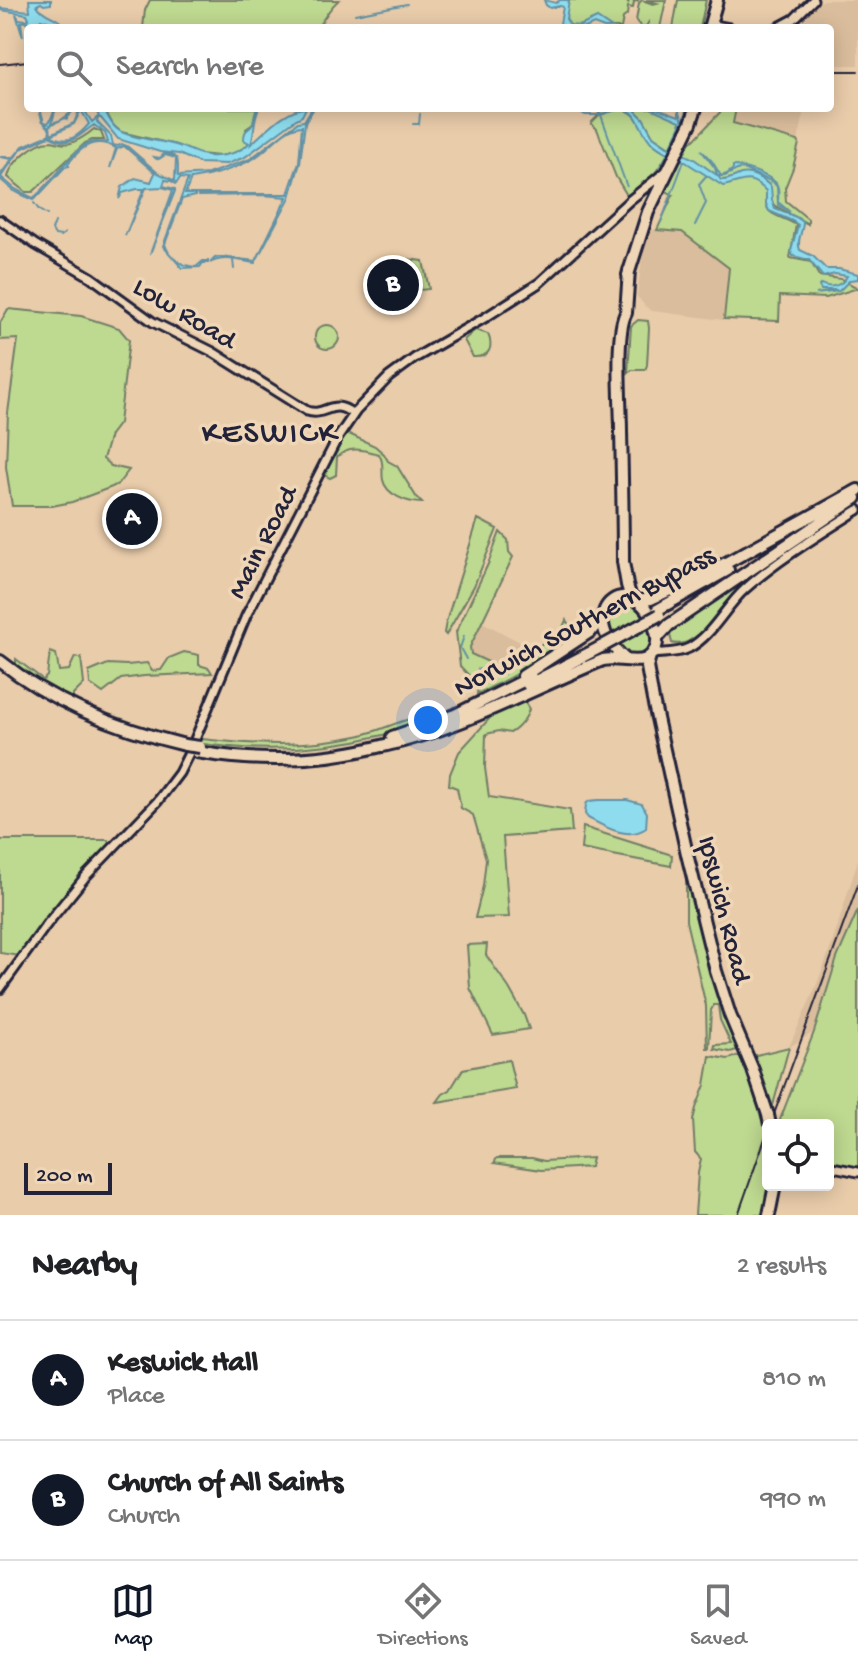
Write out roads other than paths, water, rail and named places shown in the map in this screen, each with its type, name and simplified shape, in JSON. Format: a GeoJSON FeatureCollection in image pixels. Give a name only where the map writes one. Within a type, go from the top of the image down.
{"type":"FeatureCollection","features":[{"type":"Feature","properties":{"kind":"highway"},"geometry":{"type":"LineString","coordinates":[[713,24],[718,0]]}},
{"type":"Feature","properties":{"kind":"highway"},"geometry":{"type":"LineString","coordinates":[[429,725],[483,700],[544,664],[591,631],[600,623],[605,607],[620,589],[623,562],[620,369],[629,270],[652,190],[668,170],[695,112]]}},
{"type":"Feature","properties":{"kind":"highway"},"geometry":{"type":"LineString","coordinates":[[615,598],[651,599],[858,494]]}},
{"type":"Feature","properties":{"kind":"highway"},"geometry":{"type":"LineString","coordinates":[[383,746],[442,730],[603,660],[643,660],[651,655],[669,625],[858,494]]}},
{"type":"Feature","properties":{"kind":"highway","name":"Norwich Southern Bypass"},"geometry":{"type":"LineString","coordinates":[[0,668],[47,699],[92,721],[127,735],[183,747],[255,759],[343,754],[383,746],[449,723],[600,644],[858,494]]}},
{"type":"Feature","properties":{"kind":"highway"},"geometry":{"type":"LineString","coordinates":[[623,562],[627,589],[651,618],[658,639]]}},
{"type":"Feature","properties":{"kind":"highway"},"geometry":{"type":"LineString","coordinates":[[602,618],[609,640],[630,660]]}},
{"type":"Feature","properties":{"kind":"highway","name":"Norwich Southern Bypass"},"geometry":{"type":"LineString","coordinates":[[198,750],[253,753],[322,751],[363,744],[429,725],[600,644]]}},
{"type":"Feature","properties":{"kind":"highway","name":"Ipswich Road"},"geometry":{"type":"LineString","coordinates":[[651,655],[647,667],[653,700],[719,982],[769,1119]]}},
{"type":"Feature","properties":{"kind":"highway","name":"Ipswich Road"},"geometry":{"type":"LineString","coordinates":[[630,660],[639,666],[653,700]]}},
{"type":"Feature","properties":{"kind":"highway","name":"Norwich Southern Bypass"},"geometry":{"type":"LineString","coordinates":[[0,661],[50,694],[96,717],[183,747]]}},
{"type":"Feature","properties":{"kind":"highway"},"geometry":{"type":"LineString","coordinates":[[769,1215],[774,1191]]}},
{"type":"Feature","properties":{"kind":"main road"},"geometry":{"type":"LineString","coordinates":[[785,24],[813,1]]}},
{"type":"Feature","properties":{"kind":"main road","name":"Main Road"},"geometry":{"type":"LineString","coordinates":[[0,989],[86,876],[163,796],[179,773],[246,616],[337,439],[353,414],[397,371],[539,283],[652,190]]}},
{"type":"Feature","properties":{"kind":"main road","name":"Low Road"},"geometry":{"type":"LineString","coordinates":[[0,220],[91,277],[153,322],[213,352],[307,411],[315,413],[340,407],[353,414]]}},
{"type":"Feature","properties":{"kind":"main road"},"geometry":{"type":"LineString","coordinates":[[651,655],[681,651],[699,641],[752,582],[858,510]]}},
{"type":"Feature","properties":{"kind":"main road"},"geometry":{"type":"LineString","coordinates":[[658,639],[662,648],[670,653]]}},
{"type":"Feature","properties":{"kind":"main road"},"geometry":{"type":"LineString","coordinates":[[834,1167],[858,1172]]}},
{"type":"Feature","properties":{"kind":"water"},"geometry":{"type":"Polygon","coordinates":[[[29,0],[51,0],[51,4],[37,5],[62,24],[41,19],[36,24],[21,22],[23,37],[16,14],[19,19],[27,20],[27,14],[0,8],[30,11],[29,0]]]}},
{"type":"Feature","properties":{"kind":"water"},"geometry":{"type":"Polygon","coordinates":[[[544,0],[556,3],[569,0],[566,19],[569,24],[560,24],[563,7],[550,8],[544,0]]]}},
{"type":"Feature","properties":{"kind":"water"},"geometry":{"type":"Polygon","coordinates":[[[597,18],[606,24],[584,24],[597,18]]]}},
{"type":"Feature","properties":{"kind":"water"},"geometry":{"type":"Polygon","coordinates":[[[40,112],[44,122],[48,123],[54,112],[52,123],[60,120],[50,125],[51,134],[74,123],[80,112],[74,124],[51,135],[57,138],[72,138],[81,133],[89,124],[82,112],[86,112],[92,122],[99,116],[96,112],[106,112],[113,125],[122,132],[214,156],[236,152],[249,143],[244,136],[252,126],[256,112],[251,144],[284,116],[291,112],[304,112],[245,157],[227,164],[199,163],[179,154],[160,152],[118,139],[98,118],[97,122],[111,136],[113,145],[127,146],[158,173],[175,181],[176,158],[178,176],[208,174],[250,159],[298,122],[304,121],[312,112],[305,123],[300,163],[290,197],[255,263],[226,259],[210,263],[220,257],[256,261],[287,197],[197,194],[288,194],[299,162],[302,126],[288,131],[244,164],[191,179],[185,194],[195,196],[182,199],[165,244],[172,256],[163,246],[188,179],[180,178],[176,184],[165,180],[163,186],[175,189],[175,191],[150,254],[173,190],[146,188],[125,236],[144,189],[122,193],[119,199],[122,187],[135,178],[151,182],[155,173],[124,146],[117,149],[110,168],[116,148],[95,143],[83,148],[33,200],[14,191],[0,179],[0,175],[12,159],[0,157],[14,157],[23,146],[49,135],[50,129],[42,120],[40,112]],[[94,125],[73,140],[63,141],[49,136],[21,149],[1,177],[33,198],[83,146],[91,142],[108,142],[105,133],[94,125]]]}},
{"type":"Feature","properties":{"kind":"water"},"geometry":{"type":"Polygon","coordinates":[[[630,112],[637,112],[653,136],[670,148],[680,121],[660,112],[679,116],[680,112],[683,122],[671,148],[717,175],[701,150],[712,161],[721,180],[745,173],[765,182],[771,187],[775,209],[803,222],[800,250],[813,256],[826,269],[858,274],[858,279],[850,280],[839,291],[816,294],[837,290],[821,290],[819,286],[836,286],[847,276],[835,274],[823,277],[809,260],[793,256],[791,251],[798,225],[769,211],[766,191],[755,182],[746,180],[723,186],[669,153],[661,169],[645,184],[660,169],[668,153],[651,142],[630,112]]]}},
{"type":"Feature","properties":{"kind":"water"},"geometry":{"type":"Polygon","coordinates":[[[733,166],[749,169],[768,177],[777,185],[778,202],[790,212],[778,205],[777,187],[773,182],[741,168],[725,176],[721,176],[733,166]]]}},
{"type":"Feature","properties":{"kind":"water"},"geometry":{"type":"Polygon","coordinates":[[[173,257],[185,265],[196,267],[208,261],[200,267],[182,268],[173,257]]]}},
{"type":"Feature","properties":{"kind":"water"},"geometry":{"type":"Polygon","coordinates":[[[598,800],[627,800],[642,804],[647,813],[646,828],[624,833],[588,818],[585,814],[586,804],[598,800]]]}},
{"type":"Feature","properties":{"kind":"waterway"},"geometry":{"type":"LineString","coordinates":[[355,14],[407,4]]}},
{"type":"Feature","properties":{"kind":"waterway"},"geometry":{"type":"LineString","coordinates":[[580,112],[599,115]]}},
{"type":"Feature","properties":{"kind":"waterway"},"geometry":{"type":"LineString","coordinates":[[683,121],[686,112]]}},
{"type":"Feature","properties":{"kind":"waterway"},"geometry":{"type":"LineString","coordinates":[[413,124],[419,124],[420,114]]}},
{"type":"Feature","properties":{"kind":"waterway"},"geometry":{"type":"LineString","coordinates":[[661,222],[684,161]]}},
{"type":"Feature","properties":{"kind":"waterway"},"geometry":{"type":"LineString","coordinates":[[695,225],[706,203],[699,184],[706,176]]}},
{"type":"Feature","properties":{"kind":"waterway"},"geometry":{"type":"LineString","coordinates":[[626,198],[643,185]]}},
{"type":"Feature","properties":{"kind":"waterway"},"geometry":{"type":"LineString","coordinates":[[34,203],[47,215]]}},
{"type":"Feature","properties":{"kind":"waterway"},"geometry":{"type":"LineString","coordinates":[[55,222],[52,230],[55,235],[65,233]]}},
{"type":"Feature","properties":{"kind":"waterway"},"geometry":{"type":"LineString","coordinates":[[233,260],[234,269]]}},
{"type":"Feature","properties":{"kind":"waterway"},"geometry":{"type":"LineString","coordinates":[[294,514],[322,456]]}},
{"type":"Feature","properties":{"kind":"waterway"},"geometry":{"type":"LineString","coordinates":[[217,674],[242,616]]}},
{"type":"Feature","properties":{"kind":"waterway"},"geometry":{"type":"LineString","coordinates":[[464,636],[460,648],[466,659]]}},
{"type":"Feature","properties":{"kind":"waterway"},"geometry":{"type":"LineString","coordinates":[[478,669],[504,674]]}},
{"type":"Feature","properties":{"kind":"railway"},"geometry":{"type":"LineString","coordinates":[[0,64],[24,61]]}},
{"type":"Feature","properties":{"kind":"railway"},"geometry":{"type":"LineString","coordinates":[[834,71],[858,71]]}},
{"type":"Feature","properties":{"kind":"railway"},"geometry":{"type":"LineString","coordinates":[[772,1119],[858,885]]}},
{"type":"Feature","properties":{"kind":"railway"},"geometry":{"type":"LineString","coordinates":[[738,1215],[762,1147]]}},
{"type":"Feature","properties":{"kind":"place","name":"Church of All Saints"},"geometry":{"type":"Point","coordinates":[393,285]}},
{"type":"Feature","properties":{"kind":"place","name":"Keswick Hall"},"geometry":{"type":"Point","coordinates":[132,519]}},
{"type":"Feature","properties":{"kind":"district","name":"KESWICK"},"geometry":{"type":"Point","coordinates":[270,430]}}]}
